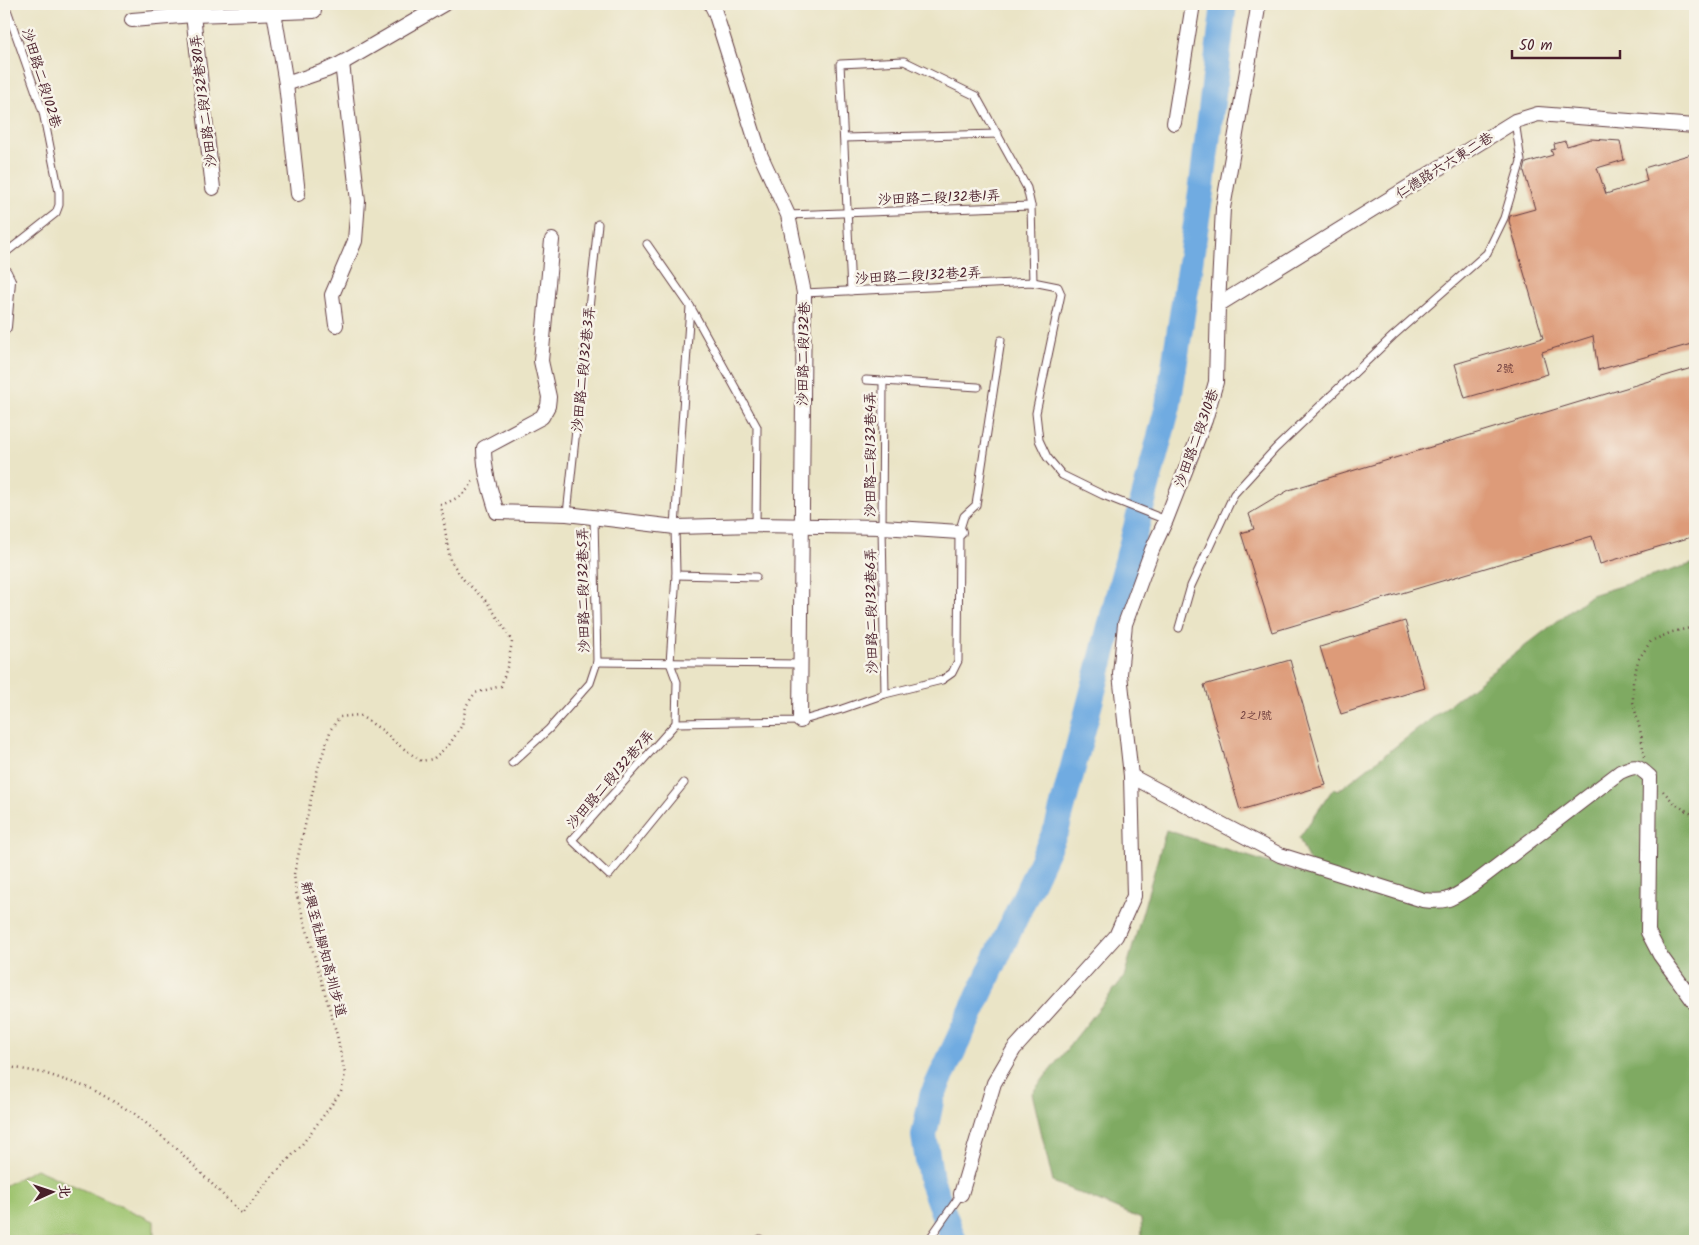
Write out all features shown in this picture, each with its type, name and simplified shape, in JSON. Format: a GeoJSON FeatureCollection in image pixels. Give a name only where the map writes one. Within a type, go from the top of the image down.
{"type":"FeatureCollection","features":[{"type":"Feature","properties":{"kind":"street"},"geometry":{"type":"LineString","coordinates":[[286,84],[342,63],[444,4]]}},
{"type":"Feature","properties":{"kind":"street","name":"沙田路二段132巷"},"geometry":{"type":"LineString","coordinates":[[711,4],[716,12],[760,154],[788,215],[804,293],[800,721]]}},
{"type":"Feature","properties":{"kind":"street"},"geometry":{"type":"LineString","coordinates":[[1174,124],[1193,4]]}},
{"type":"Feature","properties":{"kind":"street","name":"沙田路二段310巷"},"geometry":{"type":"LineString","coordinates":[[961,1194],[994,1083],[1009,1057],[1014,1049],[1116,936],[1134,896],[1131,776],[1120,674],[1126,624],[1152,550],[1166,520],[1205,420],[1216,382],[1223,208],[1258,4]]}},
{"type":"Feature","properties":{"kind":"street","name":"沙田路二段132巷80弄"},"geometry":{"type":"LineString","coordinates":[[132,20],[193,15],[314,11]]}},
{"type":"Feature","properties":{"kind":"street"},"geometry":{"type":"LineString","coordinates":[[274,12],[286,84],[298,194]]}},
{"type":"Feature","properties":{"kind":"street","name":"沙田路二段132巷80弄"},"geometry":{"type":"LineString","coordinates":[[193,15],[213,188]]}},
{"type":"Feature","properties":{"kind":"street"},"geometry":{"type":"LineString","coordinates":[[336,325],[332,295],[355,241],[358,201],[342,63]]}},
{"type":"Feature","properties":{"kind":"street","name":"仁德路六六東二巷"},"geometry":{"type":"LineString","coordinates":[[1218,305],[1515,121],[1538,114],[1695,126]]}},
{"type":"Feature","properties":{"kind":"street"},"geometry":{"type":"LineString","coordinates":[[552,240],[541,361],[549,397],[548,406],[542,417],[484,448],[484,463],[488,485],[497,512],[567,514],[674,526],[882,527],[959,532]]}},
{"type":"Feature","properties":{"kind":"street"},"geometry":{"type":"LineString","coordinates":[[4,273],[8,281],[4,327]]}},
{"type":"Feature","properties":{"kind":"street"},"geometry":{"type":"LineString","coordinates":[[1131,776],[1280,855],[1423,900],[1440,902],[1451,899],[1470,886],[1620,772],[1632,766],[1640,768],[1650,777],[1648,932],[1660,955],[1695,1002]]}},
{"type":"Feature","properties":{"kind":"lane","name":"沙田路二段102巷"},"geometry":{"type":"LineString","coordinates":[[4,254],[56,213],[59,205],[59,192],[43,112],[5,4]]}},
{"type":"Feature","properties":{"kind":"lane"},"geometry":{"type":"LineString","coordinates":[[850,291],[840,64],[904,61],[976,96],[1027,188],[1031,206],[1033,282]]}},
{"type":"Feature","properties":{"kind":"lane"},"geometry":{"type":"LineString","coordinates":[[1179,628],[1191,586],[1234,494],[1275,449],[1393,336],[1487,253],[1504,218],[1521,162],[1515,121]]}},
{"type":"Feature","properties":{"kind":"lane"},"geometry":{"type":"LineString","coordinates":[[844,138],[998,134]]}},
{"type":"Feature","properties":{"kind":"lane","name":"沙田路二段132巷1弄"},"geometry":{"type":"LineString","coordinates":[[788,215],[1031,206]]}},
{"type":"Feature","properties":{"kind":"lane","name":"沙田路二段132巷3弄"},"geometry":{"type":"LineString","coordinates":[[567,514],[598,224]]}},
{"type":"Feature","properties":{"kind":"lane"},"geometry":{"type":"LineString","coordinates":[[647,244],[690,306],[757,427],[756,525]]}},
{"type":"Feature","properties":{"kind":"lane","name":"沙田路二段132巷2弄"},"geometry":{"type":"LineString","coordinates":[[804,293],[1033,282],[1058,287],[1061,294],[1036,413],[1038,440],[1047,457],[1062,475],[1103,495],[1166,520]]}},
{"type":"Feature","properties":{"kind":"lane"},"geometry":{"type":"LineString","coordinates":[[690,306],[674,526],[676,576],[670,663],[677,682],[676,723],[800,721]]}},
{"type":"Feature","properties":{"kind":"lane"},"geometry":{"type":"LineString","coordinates":[[959,532],[964,516],[976,505],[1001,340]]}},
{"type":"Feature","properties":{"kind":"lane","name":"沙田路二段132巷4弄"},"geometry":{"type":"LineString","coordinates":[[866,380],[978,387]]}},
{"type":"Feature","properties":{"kind":"lane","name":"沙田路二段132巷4弄"},"geometry":{"type":"LineString","coordinates":[[882,527],[883,382]]}},
{"type":"Feature","properties":{"kind":"lane","name":"沙田路二段132巷5弄"},"geometry":{"type":"LineString","coordinates":[[512,763],[549,729],[590,683],[596,662],[594,517]]}},
{"type":"Feature","properties":{"kind":"lane","name":"沙田路二段132巷6弄"},"geometry":{"type":"LineString","coordinates":[[882,527],[885,694]]}},
{"type":"Feature","properties":{"kind":"lane","name":"沙田路二段132巷6弄"},"geometry":{"type":"LineString","coordinates":[[800,721],[885,694],[942,680],[952,673],[958,661],[959,532]]}},
{"type":"Feature","properties":{"kind":"lane"},"geometry":{"type":"LineString","coordinates":[[676,576],[756,577]]}},
{"type":"Feature","properties":{"kind":"lane","name":"沙田路二段132巷5弄"},"geometry":{"type":"LineString","coordinates":[[596,662],[801,664]]}},
{"type":"Feature","properties":{"kind":"lane","name":"沙田路二段132巷7弄"},"geometry":{"type":"LineString","coordinates":[[676,723],[572,840],[609,875],[684,783]]}},
{"type":"Feature","properties":{"kind":"lane"},"geometry":{"type":"LineString","coordinates":[[928,1241],[961,1194]]}},
{"type":"Feature","properties":{"kind":"path","name":"新興至社腳知高圳步道"},"geometry":{"type":"LineString","coordinates":[[4,1066],[44,1072],[92,1089],[135,1114],[177,1149],[242,1214],[267,1182],[300,1147],[341,1092],[345,1074],[337,1035],[296,892],[294,874],[318,768],[331,729],[340,717],[359,716],[382,730],[396,743],[422,760],[433,759],[449,745],[462,725],[466,706],[475,693],[500,686],[508,664],[512,642],[504,627],[487,602],[464,580],[450,560],[442,505],[458,499],[472,484],[475,475]]}},
{"type":"Feature","properties":{"kind":"path"},"geometry":{"type":"LineString","coordinates":[[1695,627],[1672,632],[1651,641],[1638,660],[1633,683],[1634,702],[1650,777],[1675,804],[1695,816]]}},
{"type":"Feature","properties":{"kind":"green space"},"geometry":{"type":"Polygon","coordinates":[[[1695,563],[1695,1241],[1142,1241],[1141,1219],[1053,1182],[1032,1093],[1124,977],[1166,830],[1316,878],[1299,838],[1333,789],[1338,791],[1591,595],[1695,563]]]}},
{"type":"Feature","properties":{"kind":"green space"},"geometry":{"type":"Polygon","coordinates":[[[36,1169],[154,1221],[154,1241],[4,1241],[4,1186],[36,1169]]]}},
{"type":"Feature","properties":{"kind":"building"},"geometry":{"type":"Polygon","coordinates":[[[1591,139],[1620,141],[1624,160],[1597,168],[1606,194],[1647,181],[1644,168],[1695,153],[1695,343],[1598,370],[1593,336],[1542,352],[1548,374],[1465,398],[1455,364],[1543,338],[1509,221],[1510,216],[1535,209],[1524,171],[1526,163],[1553,155],[1551,150],[1555,149],[1554,144],[1565,141],[1567,146],[1591,139]]]}},
{"type":"Feature","properties":{"kind":"building"},"geometry":{"type":"Polygon","coordinates":[[[1695,367],[1695,536],[1600,564],[1592,536],[1272,632],[1241,533],[1254,529],[1249,514],[1289,490],[1695,367]]]}},
{"type":"Feature","properties":{"kind":"building"},"geometry":{"type":"Polygon","coordinates":[[[1405,621],[1425,688],[1341,714],[1320,647],[1405,621]]]}},
{"type":"Feature","properties":{"kind":"building"},"geometry":{"type":"Polygon","coordinates":[[[1290,660],[1326,785],[1240,810],[1204,685],[1290,660]]]}},
{"type":"Feature","properties":{"kind":"waterway"},"geometry":{"type":"LineString","coordinates":[[954,1241],[931,1180],[924,1136],[932,1096],[1057,828],[1168,406],[1201,192],[1224,4]]}}]}
